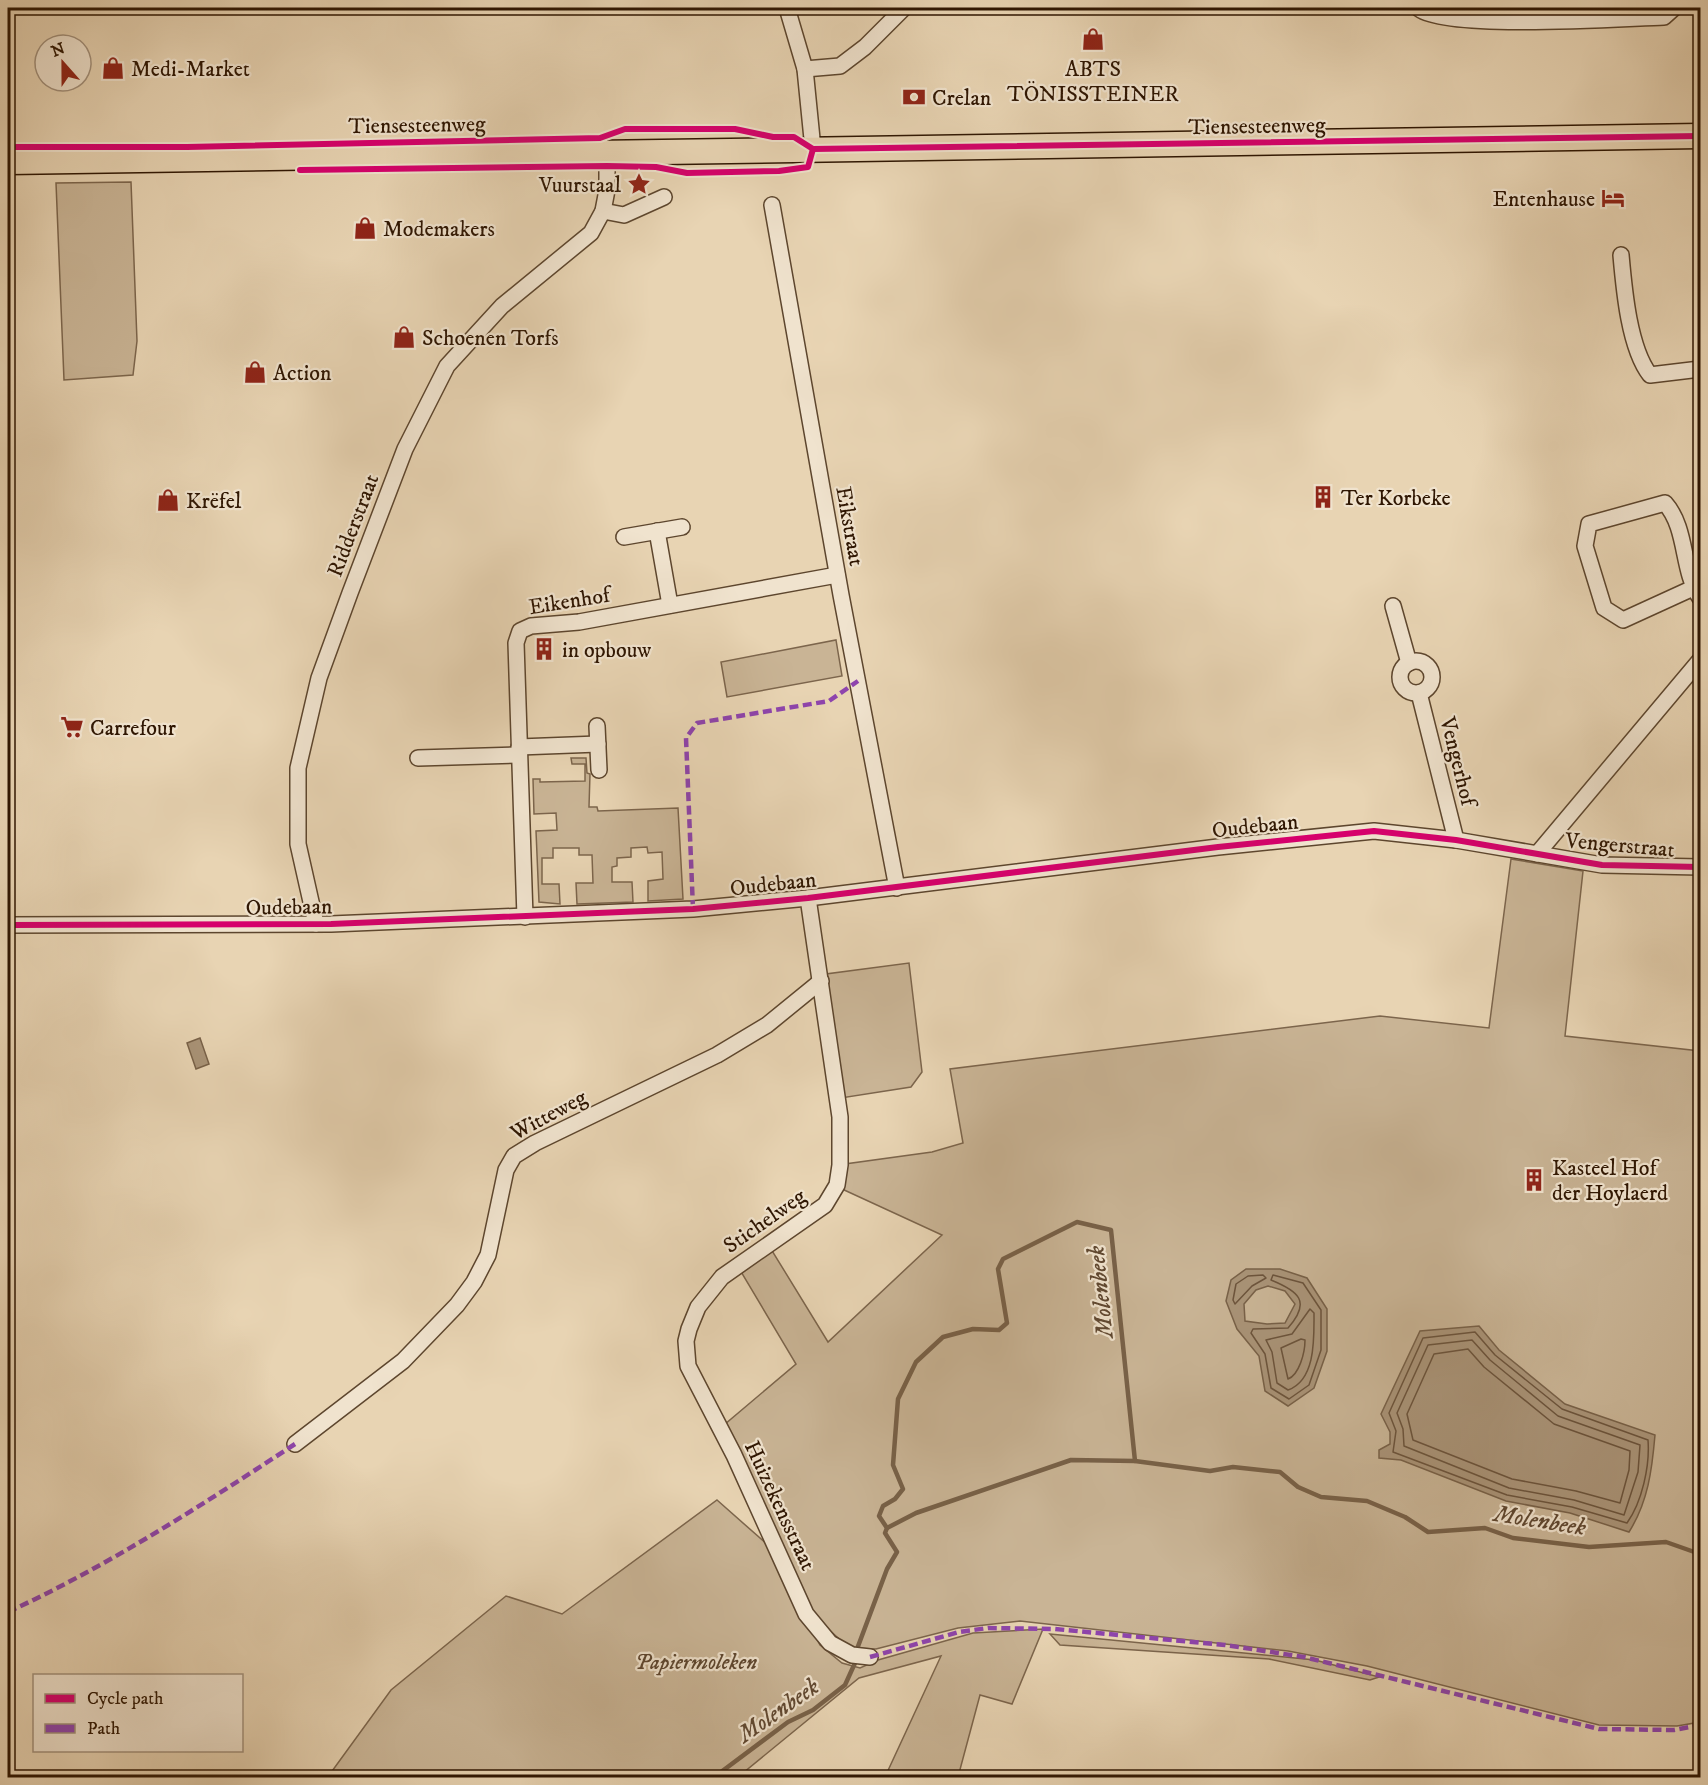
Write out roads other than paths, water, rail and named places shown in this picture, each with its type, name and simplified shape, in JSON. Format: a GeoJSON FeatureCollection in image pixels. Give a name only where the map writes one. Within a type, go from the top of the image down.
{"type":"FeatureCollection","features":[{"type":"Feature","properties":{"kind":"main road","name":"Tiensesteenweg"},"geometry":{"type":"LineString","coordinates":[[8,162],[1701,136]]}},
{"type":"Feature","properties":{"kind":"street"},"geometry":{"type":"LineString","coordinates":[[787,8],[805,69],[813,149]]}},
{"type":"Feature","properties":{"kind":"street"},"geometry":{"type":"LineString","coordinates":[[805,69],[840,66],[865,47],[904,8]]}},
{"type":"Feature","properties":{"kind":"street"},"geometry":{"type":"LineString","coordinates":[[1418,8],[1435,17],[1479,21],[1664,17],[1674,8]]}},
{"type":"Feature","properties":{"kind":"street","name":"Ridderstraat"},"geometry":{"type":"LineString","coordinates":[[316,924],[298,844],[298,768],[319,678],[405,449],[447,366],[502,306],[591,233],[603,211],[607,190],[607,153]]}},
{"type":"Feature","properties":{"kind":"street"},"geometry":{"type":"LineString","coordinates":[[603,211],[624,215],[664,197]]}},
{"type":"Feature","properties":{"kind":"street","name":"Eikstraat"},"geometry":{"type":"LineString","coordinates":[[772,205],[837,575],[897,888]]}},
{"type":"Feature","properties":{"kind":"street"},"geometry":{"type":"LineString","coordinates":[[1621,255],[1624,288],[1640,363],[1650,375],[1701,369]]}},
{"type":"Feature","properties":{"kind":"street"},"geometry":{"type":"LineString","coordinates":[[1665,503],[1675,514],[1697,593],[1623,620],[1604,608],[1585,546],[1589,524],[1665,503]]}},
{"type":"Feature","properties":{"kind":"street"},"geometry":{"type":"LineString","coordinates":[[624,537],[682,527]]}},
{"type":"Feature","properties":{"kind":"street"},"geometry":{"type":"LineString","coordinates":[[657,531],[670,605]]}},
{"type":"Feature","properties":{"kind":"street","name":"Eikenhof"},"geometry":{"type":"LineString","coordinates":[[525,917],[516,643],[520,631],[531,626],[579,622],[837,575]]}},
{"type":"Feature","properties":{"kind":"street","name":"Vengerhof"},"geometry":{"type":"LineString","coordinates":[[1393,606],[1409,663]]}},
{"type":"Feature","properties":{"kind":"street"},"geometry":{"type":"LineString","coordinates":[[1537,854],[1701,660]]}},
{"type":"Feature","properties":{"kind":"street","name":"Vengerhof"},"geometry":{"type":"LineString","coordinates":[[1409,663],[1424,664],[1431,672],[1428,687],[1419,693],[1406,690],[1400,681],[1401,670],[1409,663]]}},
{"type":"Feature","properties":{"kind":"street","name":"Vengerhof"},"geometry":{"type":"LineString","coordinates":[[1419,693],[1456,840]]}},
{"type":"Feature","properties":{"kind":"street"},"geometry":{"type":"LineString","coordinates":[[597,726],[598,770]]}},
{"type":"Feature","properties":{"kind":"street"},"geometry":{"type":"LineString","coordinates":[[418,758],[597,744]]}},
{"type":"Feature","properties":{"kind":"street","name":"Oudebaan"},"geometry":{"type":"LineString","coordinates":[[8,925],[316,924],[693,909],[897,888],[1351,833],[1392,832],[1537,854]]}},
{"type":"Feature","properties":{"kind":"street","name":"Vengerstraat"},"geometry":{"type":"LineString","coordinates":[[1537,854],[1629,867],[1701,867]]}},
{"type":"Feature","properties":{"kind":"street"},"geometry":{"type":"LineString","coordinates":[[808,898],[821,981]]}},
{"type":"Feature","properties":{"kind":"street","name":"Stichelweg"},"geometry":{"type":"LineString","coordinates":[[686,1341],[698,1307],[722,1277],[825,1205],[837,1185],[840,1165],[840,1117],[821,981]]}},
{"type":"Feature","properties":{"kind":"street","name":"Witteweg"},"geometry":{"type":"LineString","coordinates":[[295,1444],[404,1361],[457,1305],[488,1255],[506,1170],[514,1156],[535,1143],[717,1055],[767,1025],[821,981]]}},
{"type":"Feature","properties":{"kind":"street","name":"Huizekensstraat"},"geometry":{"type":"LineString","coordinates":[[686,1341],[688,1366],[734,1455],[807,1614],[830,1643],[852,1655],[870,1657]]}},
{"type":"Feature","properties":{"kind":"water"},"geometry":{"type":"Polygon","coordinates":[[[200,1038],[209,1064],[196,1069],[187,1043],[200,1038]]]}},
{"type":"Feature","properties":{"kind":"water"},"geometry":{"type":"Polygon","coordinates":[[[1246,1269],[1280,1269],[1307,1278],[1327,1309],[1327,1351],[1314,1388],[1288,1406],[1265,1391],[1259,1356],[1237,1329],[1226,1301],[1231,1280],[1246,1269]],[[1268,1286],[1256,1290],[1244,1304],[1245,1321],[1267,1324],[1285,1323],[1295,1304],[1285,1291],[1268,1286]]]}},
{"type":"Feature","properties":{"kind":"water"},"geometry":{"type":"Polygon","coordinates":[[[1479,1326],[1499,1350],[1565,1404],[1655,1435],[1645,1497],[1629,1532],[1570,1513],[1506,1501],[1401,1460],[1379,1458],[1379,1450],[1390,1444],[1390,1432],[1381,1414],[1420,1331],[1479,1326]]]}},
{"type":"Feature","properties":{"kind":"waterway","name":"Molenbeek"},"geometry":{"type":"LineString","coordinates":[[857,1649],[887,1569],[897,1552],[885,1533],[887,1528],[879,1516],[883,1506],[895,1499],[903,1489],[893,1465],[898,1399],[916,1362],[943,1337],[973,1329],[999,1330],[1007,1323],[998,1269],[1003,1259],[1077,1222],[1111,1230],[1135,1461],[1210,1471],[1233,1467],[1280,1472],[1298,1487],[1321,1497],[1367,1501],[1405,1517],[1428,1532],[1485,1528],[1513,1538],[1589,1547],[1666,1542],[1700,1554]]}},
{"type":"Feature","properties":{"kind":"waterway","name":"Molenbeek"},"geometry":{"type":"LineString","coordinates":[[887,1528],[916,1513],[1071,1460],[1135,1461]]}},
{"type":"Feature","properties":{"kind":"waterway","name":"Molenbeek"},"geometry":{"type":"LineString","coordinates":[[713,1778],[788,1722],[813,1710],[845,1685],[855,1663]]}},
{"type":"Feature","properties":{"kind":"place","name":"ABTS TÖNISSTEINER"},"geometry":{"type":"Point","coordinates":[1093,39]}},
{"type":"Feature","properties":{"kind":"place","name":"Medi-Market"},"geometry":{"type":"Point","coordinates":[113,68]}},
{"type":"Feature","properties":{"kind":"place","name":"Crelan"},"geometry":{"type":"Point","coordinates":[914,97]}},
{"type":"Feature","properties":{"kind":"place","name":"Vuurstaal"},"geometry":{"type":"Point","coordinates":[639,184]}},
{"type":"Feature","properties":{"kind":"place","name":"Entenhause"},"geometry":{"type":"Point","coordinates":[1613,198]}},
{"type":"Feature","properties":{"kind":"place","name":"Modemakers"},"geometry":{"type":"Point","coordinates":[365,228]}},
{"type":"Feature","properties":{"kind":"place","name":"Schoenen Torfs"},"geometry":{"type":"Point","coordinates":[404,337]}},
{"type":"Feature","properties":{"kind":"place","name":"Action"},"geometry":{"type":"Point","coordinates":[255,372]}},
{"type":"Feature","properties":{"kind":"place","name":"Ter Korbeke"},"geometry":{"type":"Point","coordinates":[1323,497]}},
{"type":"Feature","properties":{"kind":"place","name":"Krëfel"},"geometry":{"type":"Point","coordinates":[168,500]}},
{"type":"Feature","properties":{"kind":"place","name":"in opbouw"},"geometry":{"type":"Point","coordinates":[544,649]}},
{"type":"Feature","properties":{"kind":"place","name":"Carrefour"},"geometry":{"type":"Point","coordinates":[72,727]}},
{"type":"Feature","properties":{"kind":"place","name":"Kasteel Hof der Hoylaerd"},"geometry":{"type":"Point","coordinates":[1534,1180]}},
{"type":"Feature","properties":{"kind":"park label","name":"Papiermoleken"},"geometry":{"type":"Point","coordinates":[696,1661]}}]}
